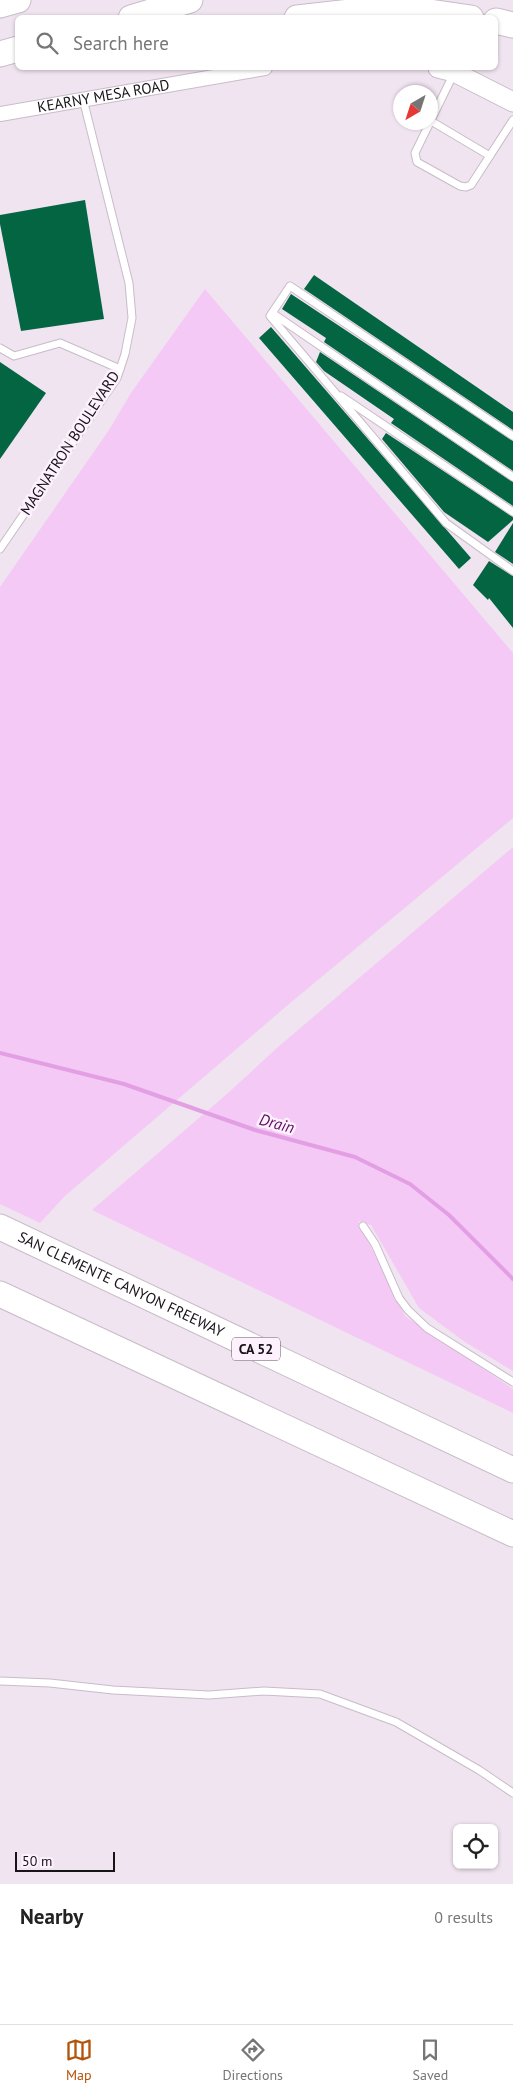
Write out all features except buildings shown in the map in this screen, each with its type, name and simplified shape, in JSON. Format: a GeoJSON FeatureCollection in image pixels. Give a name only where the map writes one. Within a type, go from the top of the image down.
{"type":"FeatureCollection","features":[{"type":"Feature","properties":{"kind":"highway"},"geometry":{"type":"LineString","coordinates":[[0,5],[18,0]]}},
{"type":"Feature","properties":{"kind":"highway"},"geometry":{"type":"LineString","coordinates":[[141,15],[190,0]]}},
{"type":"Feature","properties":{"kind":"highway"},"geometry":{"type":"LineString","coordinates":[[323,15],[394,7],[450,15]]}},
{"type":"Feature","properties":{"kind":"highway"},"geometry":{"type":"LineString","coordinates":[[498,21],[513,25]]}},
{"type":"Feature","properties":{"kind":"highway"},"geometry":{"type":"LineString","coordinates":[[0,56],[15,50]]}},
{"type":"Feature","properties":{"kind":"highway"},"geometry":{"type":"LineString","coordinates":[[0,56],[15,58]]}},
{"type":"Feature","properties":{"kind":"highway","name":"SAN CLEMENTE CANYON FREEWAY"},"geometry":{"type":"LineString","coordinates":[[0,1227],[513,1470]]}},
{"type":"Feature","properties":{"kind":"highway"},"geometry":{"type":"LineString","coordinates":[[0,1294],[513,1534]]}},
{"type":"Feature","properties":{"kind":"street","name":"KEARNY MESA ROAD"},"geometry":{"type":"LineString","coordinates":[[0,114],[83,98],[253,70]]}},
{"type":"Feature","properties":{"kind":"street"},"geometry":{"type":"LineString","coordinates":[[446,70],[513,102]]}},
{"type":"Feature","properties":{"kind":"lane"},"geometry":{"type":"LineString","coordinates":[[438,97],[446,70]]}},
{"type":"Feature","properties":{"kind":"lane","name":"MAGNATRON BOULEVARD"},"geometry":{"type":"LineString","coordinates":[[0,549],[3,538],[117,378],[125,354],[132,318],[129,284],[83,98]]}},
{"type":"Feature","properties":{"kind":"lane"},"geometry":{"type":"LineString","coordinates":[[426,130],[415,153],[417,162],[460,186],[466,187],[471,185],[513,120]]}},
{"type":"Feature","properties":{"kind":"lane"},"geometry":{"type":"LineString","coordinates":[[438,125],[490,156]]}},
{"type":"Feature","properties":{"kind":"lane"},"geometry":{"type":"LineString","coordinates":[[513,436],[290,286],[270,316],[446,523],[513,570]]}},
{"type":"Feature","properties":{"kind":"lane"},"geometry":{"type":"LineString","coordinates":[[272,313],[513,477]]}},
{"type":"Feature","properties":{"kind":"lane"},"geometry":{"type":"LineString","coordinates":[[0,348],[14,356],[60,343],[120,369]]}},
{"type":"Feature","properties":{"kind":"lane"},"geometry":{"type":"LineString","coordinates":[[334,391],[513,512]]}},
{"type":"Feature","properties":{"kind":"lane"},"geometry":{"type":"LineString","coordinates":[[363,1226],[376,1244],[399,1298],[408,1310],[427,1328],[513,1382]]}},
{"type":"Feature","properties":{"kind":"lane"},"geometry":{"type":"LineString","coordinates":[[0,1681],[209,1695],[264,1691],[320,1694],[396,1722],[479,1770],[513,1793]]}},
{"type":"Feature","properties":{"kind":"shaded area"},"geometry":{"type":"Polygon","coordinates":[[[205,289],[513,653],[513,818],[289,1004],[65,1196],[40,1223],[0,1204],[0,587],[109,430],[131,393],[205,289]]]}},
{"type":"Feature","properties":{"kind":"shaded area"},"geometry":{"type":"Polygon","coordinates":[[[513,847],[513,1371],[465,1342],[419,1308],[371,1225],[358,1221],[405,1316],[513,1389],[513,1413],[92,1210],[228,1093],[278,1047],[513,847]]]}},
{"type":"Feature","properties":{"kind":"waterway","name":"Drain"},"geometry":{"type":"LineString","coordinates":[[0,1053],[124,1084],[255,1130],[355,1157],[410,1184],[449,1215],[513,1279]]}}]}
